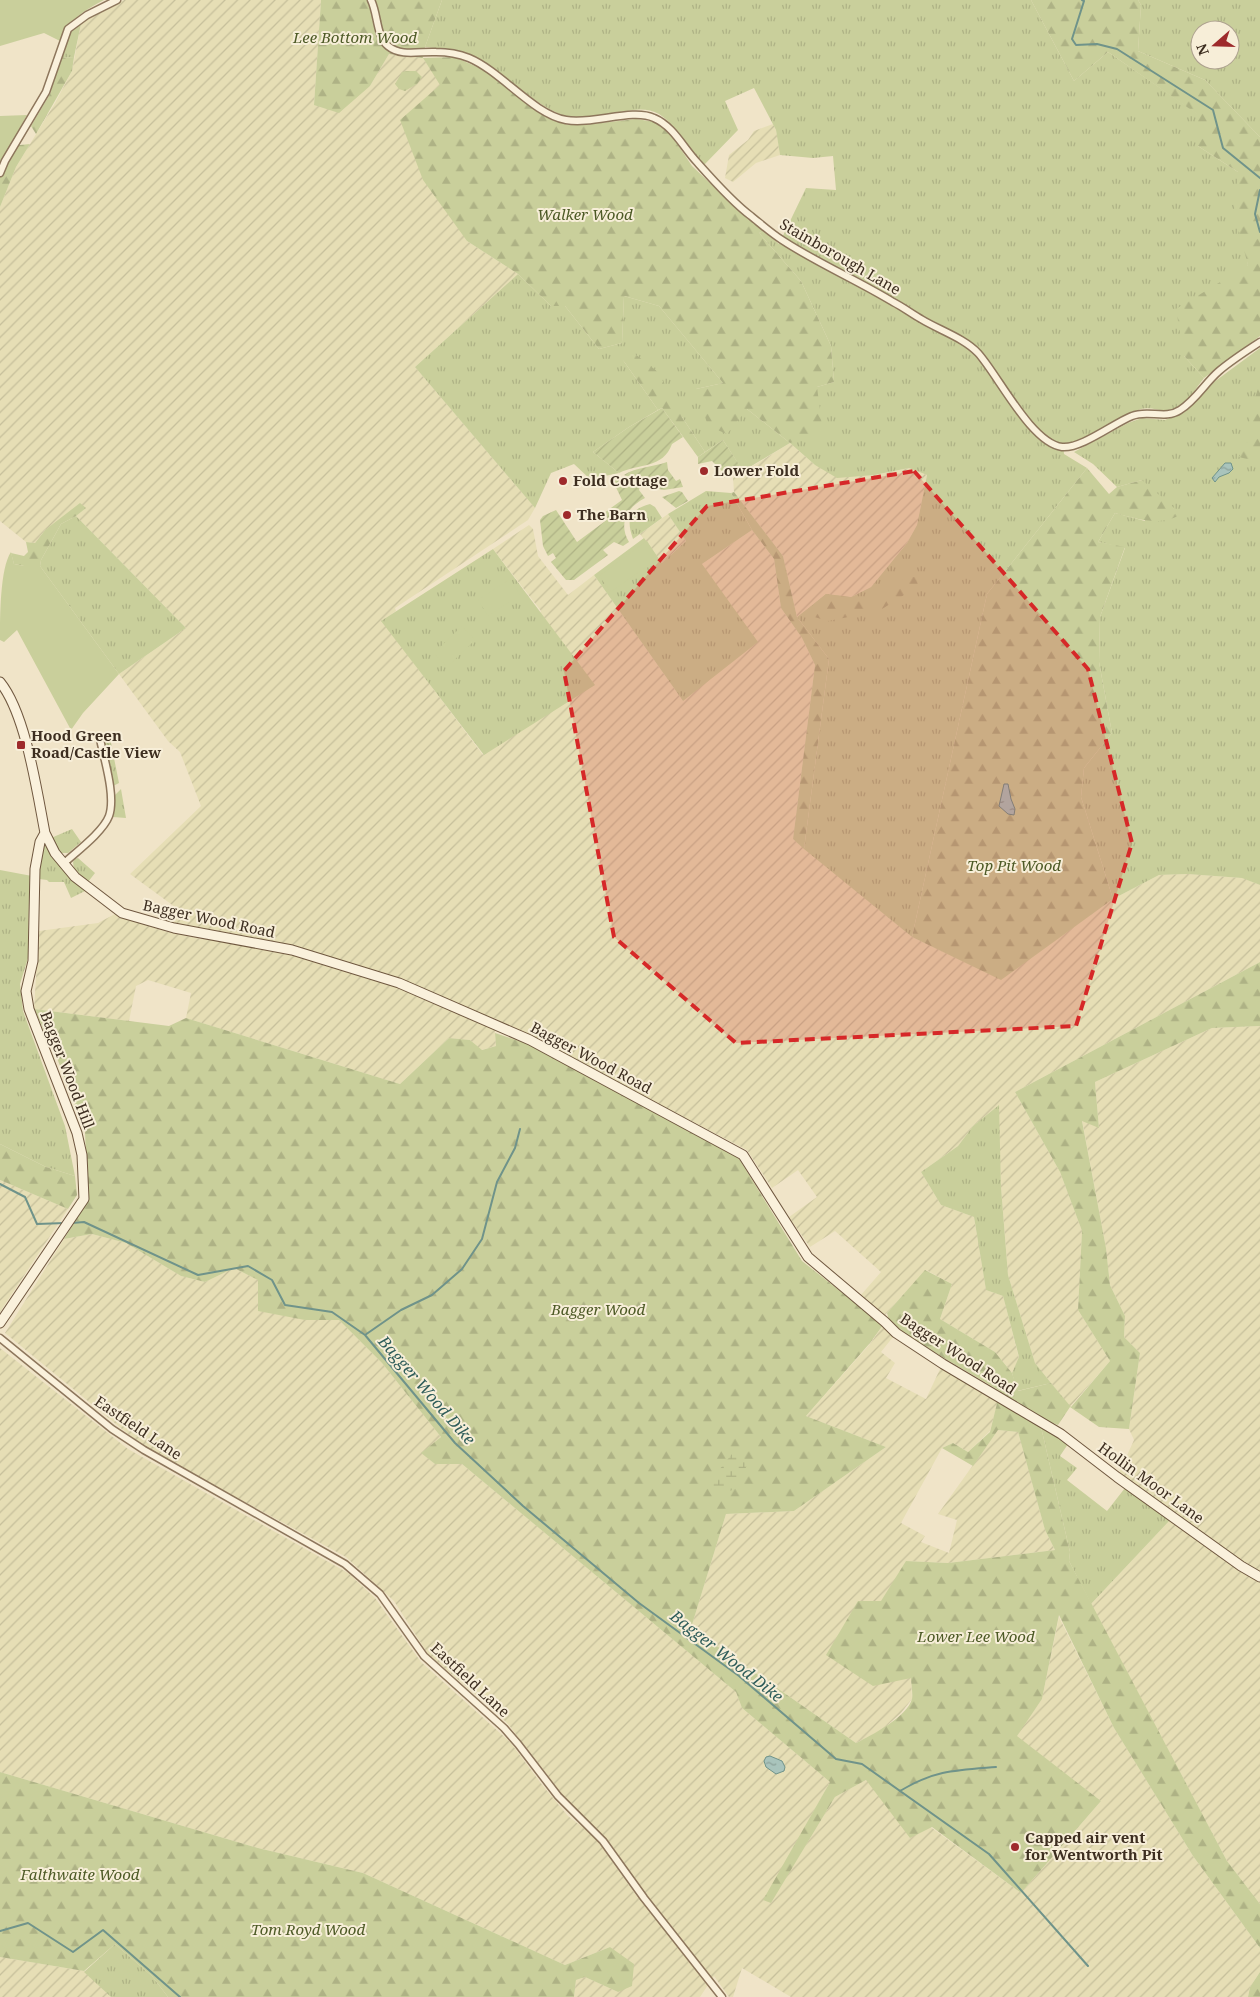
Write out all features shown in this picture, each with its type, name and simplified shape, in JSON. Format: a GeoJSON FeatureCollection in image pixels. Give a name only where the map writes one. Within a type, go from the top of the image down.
{"type":"FeatureCollection","features":[{"type":"Feature","properties":{"kind":"street"},"geometry":{"type":"LineString","coordinates":[[0,173],[5,161],[46,92],[68,29],[87,15],[117,0]]}},
{"type":"Feature","properties":{"kind":"street","name":"Stainborough Lane"},"geometry":{"type":"LineString","coordinates":[[371,0],[381,37],[387,45],[396,51],[412,53],[437,52],[469,58],[490,69],[535,104],[554,116],[563,119],[587,122],[636,115],[655,118],[672,132],[695,160],[744,210],[787,243],[976,350],[1015,406],[1034,428],[1059,447],[1070,446],[1105,431],[1134,415],[1150,413],[1165,415],[1178,412],[1220,370],[1260,342]]}},
{"type":"Feature","properties":{"kind":"street"},"geometry":{"type":"LineString","coordinates":[[0,682],[11,702],[24,738],[45,833]]}},
{"type":"Feature","properties":{"kind":"street"},"geometry":{"type":"LineString","coordinates":[[63,864],[104,825],[109,816],[111,792],[100,738]]}},
{"type":"Feature","properties":{"kind":"street","name":"Bagger Wood Road"},"geometry":{"type":"LineString","coordinates":[[45,833],[52,848],[74,876],[116,909],[127,915],[174,928],[292,950],[399,983],[530,1040],[743,1156],[808,1257],[878,1315],[896,1333],[1025,1413]]}},
{"type":"Feature","properties":{"kind":"street","name":"Bagger Wood Hill"},"geometry":{"type":"LineString","coordinates":[[0,1323],[84,1199],[82,1155],[77,1132],[29,1008],[26,991],[33,961],[36,869],[40,842],[45,833]]}},
{"type":"Feature","properties":{"kind":"street","name":"Eastfield Lane"},"geometry":{"type":"LineString","coordinates":[[0,1338],[112,1429],[144,1450],[345,1564],[380,1594],[424,1656],[509,1734],[558,1796],[603,1841],[644,1898],[722,1997]]}},
{"type":"Feature","properties":{"kind":"street","name":"Hollin Moor Lane"},"geometry":{"type":"LineString","coordinates":[[1025,1413],[1061,1434],[1117,1478],[1241,1566],[1260,1577]]}},
{"type":"Feature","properties":{"kind":"highlighted area"},"geometry":{"type":"Polygon","coordinates":[[[914,471],[1088,669],[1132,843],[1076,1026],[736,1043],[614,937],[564,671],[707,506],[914,471]]]}},
{"type":"Feature","properties":{"kind":"shaded area"},"geometry":{"type":"Polygon","coordinates":[[[124,0],[321,0],[314,105],[370,86],[389,54],[423,58],[441,85],[467,241],[518,274],[415,367],[535,508],[528,520],[395,608],[396,611],[382,621],[483,755],[541,611],[493,549],[529,525],[533,529],[538,556],[568,595],[594,575],[683,701],[702,564],[752,530],[774,559],[781,608],[802,638],[815,665],[793,839],[912,937],[1001,979],[1113,899],[1159,875],[1187,874],[1243,878],[1260,885],[1260,962],[1015,1092],[1060,1172],[1082,1231],[1078,1310],[1110,1361],[1070,1407],[1035,1363],[1008,1275],[1001,1187],[998,1106],[973,1126],[958,1146],[921,1172],[941,1205],[974,1217],[986,1290],[1003,1296],[1019,1358],[1012,1373],[995,1352],[940,1319],[952,1284],[926,1270],[885,1315],[860,1296],[881,1272],[835,1231],[810,1247],[789,1217],[817,1197],[798,1170],[772,1188],[747,1150],[494,1018],[496,1046],[481,1050],[470,1040],[449,1038],[400,1084],[186,1018],[191,993],[148,980],[136,986],[129,1021],[34,1009],[39,931],[98,923],[115,914],[167,932],[201,939],[203,930],[166,923],[177,913],[175,907],[130,874],[201,806],[180,752],[168,741],[119,674],[186,628],[76,516],[85,508],[45,530],[35,543],[26,542],[0,521],[0,207],[16,167],[72,71],[81,24],[89,17],[124,0]]]}},
{"type":"Feature","properties":{"kind":"shaded area"},"geometry":{"type":"Polygon","coordinates":[[[773,124],[776,130],[780,155],[756,163],[733,182],[725,178],[729,155],[748,140],[754,131],[773,124]]]}},
{"type":"Feature","properties":{"kind":"shaded area"},"geometry":{"type":"Polygon","coordinates":[[[790,443],[815,465],[874,475],[909,468],[927,475],[917,525],[907,543],[871,587],[851,597],[826,594],[797,617],[783,556],[734,492],[733,478],[790,443]]]}},
{"type":"Feature","properties":{"kind":"shaded area"},"geometry":{"type":"Polygon","coordinates":[[[668,514],[686,541],[662,563],[640,534],[668,514]]]}},
{"type":"Feature","properties":{"kind":"shaded area"},"geometry":{"type":"Polygon","coordinates":[[[1260,1026],[1260,1573],[1239,1561],[1119,1473],[1134,1440],[1129,1429],[1140,1353],[1124,1337],[1125,1316],[1110,1285],[1106,1248],[1082,1120],[1099,1127],[1095,1082],[1212,1028],[1260,1026]]]}},
{"type":"Feature","properties":{"kind":"shaded area"},"geometry":{"type":"Polygon","coordinates":[[[0,1180],[68,1209],[0,1312],[0,1180]]]}},
{"type":"Feature","properties":{"kind":"shaded area"},"geometry":{"type":"Polygon","coordinates":[[[92,1234],[126,1243],[181,1276],[205,1282],[233,1268],[259,1280],[305,1320],[339,1320],[382,1363],[441,1437],[422,1453],[435,1464],[462,1464],[736,1692],[742,1708],[830,1782],[764,1900],[771,1902],[835,1797],[866,1780],[1021,1893],[1101,1801],[1016,1736],[1042,1699],[1059,1617],[1114,1728],[1193,1856],[1260,1948],[1260,1972],[1250,1987],[1248,1997],[791,1997],[742,1968],[733,1997],[729,1997],[714,1976],[700,1997],[574,1997],[576,1980],[585,1977],[618,1992],[615,1952],[610,1947],[565,1965],[363,1873],[258,1848],[0,1772],[0,1348],[128,1449],[348,1573],[375,1598],[421,1662],[510,1742],[568,1816],[595,1837],[638,1898],[642,1890],[610,1843],[562,1794],[508,1724],[428,1654],[394,1601],[346,1557],[144,1447],[5,1333],[64,1239],[92,1234]]]}},
{"type":"Feature","properties":{"kind":"shaded area"},"geometry":{"type":"Polygon","coordinates":[[[883,1325],[893,1337],[881,1352],[895,1363],[886,1378],[926,1399],[941,1367],[998,1401],[990,1431],[968,1452],[953,1443],[942,1448],[901,1523],[925,1536],[921,1542],[949,1553],[957,1520],[938,1514],[998,1430],[1018,1432],[1045,1530],[1055,1550],[948,1563],[906,1561],[912,1699],[901,1713],[882,1730],[856,1743],[691,1628],[726,1514],[794,1511],[886,1447],[806,1416],[870,1344],[883,1325]]]}},
{"type":"Feature","properties":{"kind":"shaded area"},"geometry":{"type":"Polygon","coordinates":[[[1171,1519],[1260,1581],[1260,1904],[1227,1861],[1091,1604],[1171,1519]]]}},
{"type":"Feature","properties":{"kind":"shaded area"},"geometry":{"type":"Polygon","coordinates":[[[0,1957],[84,1971],[111,1997],[0,1997],[0,1957]]]}},
{"type":"Feature","properties":{"kind":"green space"},"geometry":{"type":"Polygon","coordinates":[[[0,0],[104,0],[78,16],[68,27],[60,41],[44,33],[0,46],[0,0]]]}},
{"type":"Feature","properties":{"kind":"green space","name":"Lee Bottom Wood"},"geometry":{"type":"Polygon","coordinates":[[[321,0],[442,0],[425,47],[423,58],[389,54],[370,86],[339,113],[314,105],[321,0]]]}},
{"type":"Feature","properties":{"kind":"green space"},"geometry":{"type":"Polygon","coordinates":[[[442,0],[1031,0],[1074,81],[1108,52],[1198,114],[1198,146],[1238,172],[1248,265],[1184,356],[1204,378],[1187,400],[1175,409],[1166,411],[1150,408],[1141,409],[1093,435],[1073,442],[1063,443],[1064,454],[1087,468],[987,594],[912,937],[804,849],[829,659],[797,617],[826,594],[851,597],[871,587],[907,543],[917,525],[927,475],[909,468],[874,475],[837,478],[815,465],[790,443],[817,387],[834,382],[831,346],[801,281],[759,233],[764,231],[779,244],[806,188],[836,190],[833,156],[813,158],[780,155],[776,130],[754,88],[725,101],[738,130],[704,165],[672,125],[659,114],[650,110],[628,110],[583,119],[560,114],[536,101],[491,66],[474,56],[453,50],[425,47],[442,0]]]}},
{"type":"Feature","properties":{"kind":"green space"},"geometry":{"type":"Polygon","coordinates":[[[1031,0],[1138,0],[1141,5],[1138,51],[1205,80],[1260,137],[1260,336],[1204,378],[1184,356],[1176,309],[1248,265],[1234,213],[1238,172],[1198,146],[1197,114],[1108,52],[1074,81],[1031,0]]]}},
{"type":"Feature","properties":{"kind":"green space"},"geometry":{"type":"Polygon","coordinates":[[[1138,0],[1260,0],[1260,137],[1205,80],[1138,51],[1141,5],[1138,0]]]}},
{"type":"Feature","properties":{"kind":"green space"},"geometry":{"type":"Polygon","coordinates":[[[81,24],[74,57],[61,58],[70,31],[81,24]]]}},
{"type":"Feature","properties":{"kind":"green space"},"geometry":{"type":"Polygon","coordinates":[[[74,57],[72,71],[36,134],[31,126],[50,94],[61,58],[74,57]]]}},
{"type":"Feature","properties":{"kind":"green space","name":"Walker Wood"},"geometry":{"type":"Polygon","coordinates":[[[455,57],[488,72],[550,119],[568,125],[636,119],[655,122],[672,136],[692,166],[764,231],[759,233],[801,281],[831,346],[834,382],[817,387],[823,433],[790,443],[747,409],[727,434],[708,426],[696,389],[723,383],[659,306],[624,296],[622,343],[599,349],[565,306],[551,306],[518,274],[467,241],[423,180],[400,120],[440,85],[423,58],[455,57]]]}},
{"type":"Feature","properties":{"kind":"green space"},"geometry":{"type":"Polygon","coordinates":[[[416,71],[422,77],[417,84],[405,91],[399,89],[395,84],[402,72],[416,71]]]}},
{"type":"Feature","properties":{"kind":"green space"},"geometry":{"type":"Polygon","coordinates":[[[27,115],[0,165],[0,116],[27,115]]]}},
{"type":"Feature","properties":{"kind":"green space"},"geometry":{"type":"Polygon","coordinates":[[[30,144],[16,167],[0,207],[0,154],[10,146],[30,144]]]}},
{"type":"Feature","properties":{"kind":"green space"},"geometry":{"type":"Polygon","coordinates":[[[518,274],[551,306],[565,306],[599,349],[622,343],[624,296],[659,306],[723,383],[696,389],[747,409],[790,443],[743,471],[723,440],[705,452],[682,417],[623,360],[658,410],[593,452],[619,473],[590,479],[574,464],[551,473],[535,508],[415,367],[518,274]]]}},
{"type":"Feature","properties":{"kind":"green space"},"geometry":{"type":"Polygon","coordinates":[[[626,347],[658,372],[682,417],[705,452],[698,457],[662,408],[658,410],[623,360],[626,347]]]}},
{"type":"Feature","properties":{"kind":"green space"},"geometry":{"type":"Polygon","coordinates":[[[1260,348],[1260,885],[1242,878],[1187,874],[1159,875],[1113,899],[1081,797],[1084,768],[1112,733],[1099,662],[1100,617],[1125,548],[1098,542],[1115,513],[1145,521],[1142,480],[1117,487],[1093,464],[1074,452],[1128,423],[1142,418],[1165,420],[1186,411],[1210,385],[1260,348]]]}},
{"type":"Feature","properties":{"kind":"green space"},"geometry":{"type":"Polygon","coordinates":[[[1260,383],[1260,432],[1258,435],[1260,435],[1260,457],[1254,461],[1239,457],[1250,437],[1250,412],[1260,383]]]}},
{"type":"Feature","properties":{"kind":"green space"},"geometry":{"type":"Polygon","coordinates":[[[662,408],[683,437],[672,444],[663,458],[657,462],[619,473],[593,452],[629,427],[662,408]]]}},
{"type":"Feature","properties":{"kind":"green space"},"geometry":{"type":"Polygon","coordinates":[[[723,440],[740,466],[724,478],[723,472],[712,461],[698,464],[698,457],[723,440]]]}},
{"type":"Feature","properties":{"kind":"green space"},"geometry":{"type":"Polygon","coordinates":[[[667,462],[668,470],[676,481],[680,479],[683,487],[659,489],[656,482],[646,483],[624,475],[634,470],[667,462]]]}},
{"type":"Feature","properties":{"kind":"green space","name":"Top Pit Wood"},"geometry":{"type":"Polygon","coordinates":[[[1087,468],[1109,494],[1117,487],[1142,480],[1181,514],[1166,520],[1149,521],[1115,513],[1098,542],[1125,547],[1100,617],[1099,662],[1112,733],[1084,768],[1081,797],[1113,899],[1001,980],[912,937],[987,594],[1087,468]]]}},
{"type":"Feature","properties":{"kind":"green space"},"geometry":{"type":"Polygon","coordinates":[[[622,479],[640,486],[639,490],[645,498],[633,506],[626,517],[624,529],[629,542],[623,546],[614,542],[603,550],[608,555],[574,580],[566,580],[551,562],[556,558],[553,553],[548,556],[543,546],[540,520],[543,516],[556,510],[577,542],[608,519],[604,513],[622,500],[613,481],[622,479]]]}},
{"type":"Feature","properties":{"kind":"green space"},"geometry":{"type":"Polygon","coordinates":[[[679,491],[682,492],[688,501],[676,508],[662,497],[679,491]]]}},
{"type":"Feature","properties":{"kind":"green space"},"geometry":{"type":"Polygon","coordinates":[[[706,491],[731,493],[752,530],[702,564],[758,642],[683,701],[594,575],[644,538],[662,563],[686,541],[668,514],[706,491]]]}},
{"type":"Feature","properties":{"kind":"green space"},"geometry":{"type":"Polygon","coordinates":[[[734,492],[783,556],[797,617],[829,659],[804,849],[793,839],[815,665],[802,638],[781,608],[774,559],[752,530],[731,493],[734,492]]]}},
{"type":"Feature","properties":{"kind":"green space"},"geometry":{"type":"Polygon","coordinates":[[[80,503],[86,508],[61,524],[41,560],[40,566],[14,564],[11,553],[24,556],[28,552],[26,542],[35,543],[45,530],[80,503]]]}},
{"type":"Feature","properties":{"kind":"green space"},"geometry":{"type":"Polygon","coordinates":[[[650,504],[655,507],[662,518],[633,539],[630,526],[631,516],[638,509],[650,504]]]}},
{"type":"Feature","properties":{"kind":"green space"},"geometry":{"type":"Polygon","coordinates":[[[76,516],[186,628],[119,674],[40,566],[41,560],[61,524],[76,516]]]}},
{"type":"Feature","properties":{"kind":"green space"},"geometry":{"type":"Polygon","coordinates":[[[647,541],[658,558],[611,592],[599,576],[647,541]]]}},
{"type":"Feature","properties":{"kind":"green space"},"geometry":{"type":"Polygon","coordinates":[[[493,549],[595,685],[484,755],[381,621],[493,549]]]}},
{"type":"Feature","properties":{"kind":"green space"},"geometry":{"type":"Polygon","coordinates":[[[11,552],[14,564],[40,566],[119,674],[83,713],[71,730],[17,630],[4,642],[0,640],[3,581],[7,559],[11,552]]]}},
{"type":"Feature","properties":{"kind":"green space"},"geometry":{"type":"Polygon","coordinates":[[[906,577],[917,577],[918,586],[879,611],[828,621],[811,616],[808,609],[826,594],[873,600],[906,577]]]}},
{"type":"Feature","properties":{"kind":"green space"},"geometry":{"type":"Polygon","coordinates":[[[510,579],[520,595],[488,616],[478,600],[510,579]]]}},
{"type":"Feature","properties":{"kind":"green space"},"geometry":{"type":"Polygon","coordinates":[[[462,626],[475,640],[447,667],[434,653],[462,626]]]}},
{"type":"Feature","properties":{"kind":"green space"},"geometry":{"type":"Polygon","coordinates":[[[110,738],[119,783],[113,786],[104,741],[110,738]]]}},
{"type":"Feature","properties":{"kind":"green space"},"geometry":{"type":"Polygon","coordinates":[[[121,789],[126,818],[113,817],[115,795],[121,789]]]}},
{"type":"Feature","properties":{"kind":"green space"},"geometry":{"type":"Polygon","coordinates":[[[72,829],[81,842],[68,853],[61,853],[51,838],[72,829]]]}},
{"type":"Feature","properties":{"kind":"green space"},"geometry":{"type":"Polygon","coordinates":[[[45,845],[87,890],[71,898],[64,882],[49,882],[39,879],[42,848],[45,845]]]}},
{"type":"Feature","properties":{"kind":"green space"},"geometry":{"type":"Polygon","coordinates":[[[78,858],[95,873],[88,882],[74,869],[73,862],[78,858]]]}},
{"type":"Feature","properties":{"kind":"green space"},"geometry":{"type":"Polygon","coordinates":[[[0,870],[32,876],[29,896],[28,958],[20,984],[23,1011],[65,1126],[75,1176],[46,1167],[0,1144],[0,870]]]}},
{"type":"Feature","properties":{"kind":"green space","name":"Bagger Wood"},"geometry":{"type":"Polygon","coordinates":[[[1260,962],[1260,1026],[1212,1028],[1095,1082],[1099,1128],[1082,1121],[1106,1248],[1110,1285],[1125,1316],[1124,1337],[1140,1353],[1129,1429],[1099,1427],[1070,1407],[1058,1425],[1045,1420],[1041,1427],[1070,1552],[1069,1561],[1227,1861],[1260,1904],[1260,1948],[1193,1856],[1114,1728],[1059,1615],[1042,1699],[1017,1736],[1101,1801],[1021,1893],[932,1827],[910,1838],[866,1780],[835,1797],[771,1903],[763,1900],[830,1782],[742,1708],[736,1692],[462,1464],[435,1464],[421,1453],[441,1437],[382,1363],[339,1320],[305,1320],[258,1311],[258,1280],[234,1268],[205,1282],[181,1276],[126,1243],[92,1234],[64,1239],[88,1200],[85,1132],[57,1058],[34,1009],[169,1026],[186,1018],[400,1084],[449,1038],[470,1040],[482,1050],[496,1046],[495,1033],[528,1044],[738,1157],[802,1261],[883,1325],[870,1343],[806,1416],[886,1447],[794,1511],[726,1514],[691,1628],[856,1743],[896,1719],[909,1706],[912,1699],[911,1678],[873,1686],[826,1655],[858,1601],[881,1601],[906,1561],[948,1563],[1055,1550],[1045,1530],[1018,1432],[998,1430],[973,1466],[942,1448],[953,1443],[968,1452],[990,1432],[1000,1391],[898,1331],[889,1320],[887,1313],[925,1270],[952,1284],[940,1319],[995,1352],[1012,1373],[1018,1391],[1051,1383],[1071,1407],[1110,1361],[1078,1310],[1082,1231],[1060,1172],[1015,1092],[1260,962]]]}},
{"type":"Feature","properties":{"kind":"green space"},"geometry":{"type":"Polygon","coordinates":[[[999,1105],[1001,1187],[1008,1275],[1035,1363],[1051,1383],[1017,1391],[1012,1373],[1019,1357],[1003,1296],[986,1290],[974,1217],[941,1205],[921,1172],[958,1146],[973,1126],[999,1105]]]}},
{"type":"Feature","properties":{"kind":"green space"},"geometry":{"type":"Polygon","coordinates":[[[0,1144],[46,1167],[75,1176],[77,1195],[68,1209],[0,1180],[0,1144]]]}},
{"type":"Feature","properties":{"kind":"green space"},"geometry":{"type":"Polygon","coordinates":[[[1041,1427],[1068,1444],[1060,1456],[1077,1468],[1067,1480],[1107,1511],[1125,1488],[1171,1519],[1091,1604],[1069,1561],[1070,1552],[1041,1427]]]}},
{"type":"Feature","properties":{"kind":"green space"},"geometry":{"type":"Polygon","coordinates":[[[732,1454],[750,1461],[731,1491],[711,1490],[719,1470],[732,1454]]]}},
{"type":"Feature","properties":{"kind":"green space"},"geometry":{"type":"Polygon","coordinates":[[[0,1772],[258,1848],[363,1873],[565,1965],[610,1947],[634,1964],[632,1986],[618,1992],[585,1977],[576,1980],[574,1997],[168,1997],[152,1976],[115,1944],[84,1971],[0,1957],[0,1772]]]}},
{"type":"Feature","properties":{"kind":"green space"},"geometry":{"type":"Polygon","coordinates":[[[115,1944],[152,1976],[168,1997],[111,1997],[84,1972],[115,1944]]]}},
{"type":"Feature","properties":{"kind":"green space"},"geometry":{"type":"Polygon","coordinates":[[[1260,1972],[1260,1997],[1248,1997],[1250,1987],[1260,1972]]]}},
{"type":"Feature","properties":{"kind":"water"},"geometry":{"type":"Polygon","coordinates":[[[1225,463],[1231,463],[1233,469],[1219,477],[1215,482],[1212,478],[1225,463]]]}},
{"type":"Feature","properties":{"kind":"water"},"geometry":{"type":"Polygon","coordinates":[[[1004,784],[1008,784],[1015,809],[1014,815],[1008,814],[999,806],[1004,784]]]}},
{"type":"Feature","properties":{"kind":"water"},"geometry":{"type":"Polygon","coordinates":[[[770,1756],[782,1761],[785,1767],[784,1771],[776,1774],[766,1767],[764,1761],[766,1757],[770,1756]]]}},
{"type":"Feature","properties":{"kind":"waterway"},"geometry":{"type":"LineString","coordinates":[[1082,0],[1084,1],[1072,39],[1076,45],[1097,44],[1117,49],[1213,110],[1223,148],[1260,178]]}},
{"type":"Feature","properties":{"kind":"waterway"},"geometry":{"type":"LineString","coordinates":[[1260,190],[1255,214],[1260,232]]}},
{"type":"Feature","properties":{"kind":"waterway"},"geometry":{"type":"LineString","coordinates":[[365,1335],[401,1310],[432,1295],[462,1269],[482,1239],[497,1182],[515,1148],[520,1129]]}},
{"type":"Feature","properties":{"kind":"waterway","name":"Bagger Wood Dike"},"geometry":{"type":"LineString","coordinates":[[0,1184],[25,1197],[37,1224],[65,1223]]}},
{"type":"Feature","properties":{"kind":"waterway","name":"Bagger Wood Dike"},"geometry":{"type":"LineString","coordinates":[[72,1223],[84,1222],[198,1275],[248,1266],[272,1280],[285,1305],[332,1312],[365,1335],[455,1443],[523,1506],[639,1603],[739,1676],[836,1759],[862,1764],[989,1854],[1088,1966]]}},
{"type":"Feature","properties":{"kind":"waterway","name":"Bagger Wood Dike"},"geometry":{"type":"LineString","coordinates":[[900,1791],[924,1779],[946,1772],[996,1767]]}},
{"type":"Feature","properties":{"kind":"waterway"},"geometry":{"type":"LineString","coordinates":[[0,1931],[28,1923],[73,1952],[103,1930],[180,1997]]}},
{"type":"Feature","properties":{"kind":"place","name":"Lower Fold"},"geometry":{"type":"Point","coordinates":[704,471]}},
{"type":"Feature","properties":{"kind":"place","name":"Fold Cottage"},"geometry":{"type":"Point","coordinates":[563,481]}},
{"type":"Feature","properties":{"kind":"place","name":"The Barn"},"geometry":{"type":"Point","coordinates":[567,515]}},
{"type":"Feature","properties":{"kind":"place","name":"Hood Green Road/Castle View"},"geometry":{"type":"Point","coordinates":[21,745]}},
{"type":"Feature","properties":{"kind":"place","name":"Capped air vent for Wentworth Pit"},"geometry":{"type":"Point","coordinates":[1015,1847]}},
{"type":"Feature","properties":{"kind":"park label","name":"Lower Lee Wood"},"geometry":{"type":"Point","coordinates":[976,1637]}},
{"type":"Feature","properties":{"kind":"park label","name":"Falthwaite Wood"},"geometry":{"type":"Point","coordinates":[80,1875]}},
{"type":"Feature","properties":{"kind":"park label","name":"Tom Royd Wood"},"geometry":{"type":"Point","coordinates":[308,1930]}}]}
